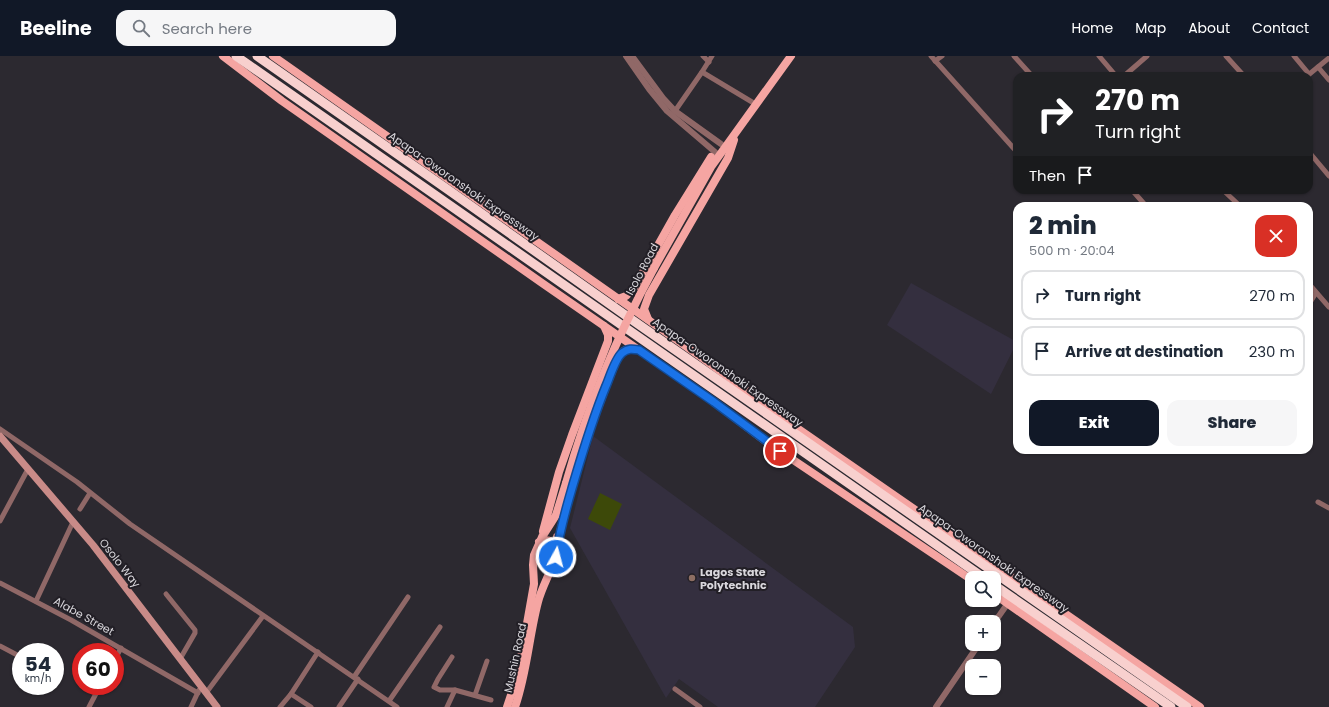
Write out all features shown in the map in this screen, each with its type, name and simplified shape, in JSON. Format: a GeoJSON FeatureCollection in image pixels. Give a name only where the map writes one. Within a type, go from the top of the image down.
{"type":"FeatureCollection","features":[{"type":"Feature","properties":{"kind":"highway","name":"Apapa-Oworonshoki Expressway"},"geometry":{"type":"LineString","coordinates":[[236,56],[974,571]]}},
{"type":"Feature","properties":{"kind":"highway","name":"Apapa-Oworonshoki Expressway"},"geometry":{"type":"LineString","coordinates":[[257,56],[1187,707]]}},
{"type":"Feature","properties":{"kind":"highway","name":"Apapa-Oworonshoki Expressway"},"geometry":{"type":"LineString","coordinates":[[1001,590],[1171,707]]}},
{"type":"Feature","properties":{"kind":"main road"},"geometry":{"type":"LineString","coordinates":[[223,56],[288,105],[714,402],[768,443],[965,575]]}},
{"type":"Feature","properties":{"kind":"main road","name":"Apapa-Oworonshoki Expressway"},"geometry":{"type":"LineString","coordinates":[[273,56],[713,365],[797,428],[1200,707]]}},
{"type":"Feature","properties":{"kind":"main road"},"geometry":{"type":"LineString","coordinates":[[618,299],[624,298],[634,288],[685,198],[704,168],[785,56]]}},
{"type":"Feature","properties":{"kind":"main road","name":"Isolo Road"},"geometry":{"type":"LineString","coordinates":[[556,515],[577,443],[616,345],[637,299],[711,167],[791,56]]}},
{"type":"Feature","properties":{"kind":"main road"},"geometry":{"type":"LineString","coordinates":[[648,319],[644,309],[649,295],[728,158],[738,130]]}},
{"type":"Feature","properties":{"kind":"main road"},"geometry":{"type":"LineString","coordinates":[[711,167],[721,144]]}},
{"type":"Feature","properties":{"kind":"main road"},"geometry":{"type":"LineString","coordinates":[[532,611],[534,555],[540,540],[562,464],[608,340],[608,335],[603,326]]}},
{"type":"Feature","properties":{"kind":"main road"},"geometry":{"type":"LineString","coordinates":[[557,544],[585,442],[612,372],[620,355],[624,351],[631,348],[639,350]]}},
{"type":"Feature","properties":{"kind":"main road","name":"Osolo Way"},"geometry":{"type":"LineString","coordinates":[[0,436],[73,522],[180,659],[199,690],[206,693],[217,707]]}},
{"type":"Feature","properties":{"kind":"main road"},"geometry":{"type":"LineString","coordinates":[[540,540],[556,515]]}},
{"type":"Feature","properties":{"kind":"main road"},"geometry":{"type":"LineString","coordinates":[[532,611],[551,572],[556,557],[556,515]]}},
{"type":"Feature","properties":{"kind":"main road"},"geometry":{"type":"LineString","coordinates":[[540,540],[550,541],[557,544]]}},
{"type":"Feature","properties":{"kind":"main road"},"geometry":{"type":"LineString","coordinates":[[533,570],[541,575],[551,572]]}},
{"type":"Feature","properties":{"kind":"main road"},"geometry":{"type":"LineString","coordinates":[[1001,598],[1155,707]]}},
{"type":"Feature","properties":{"kind":"main road","name":"Mushin Road"},"geometry":{"type":"LineString","coordinates":[[507,707],[518,674],[532,611]]}},
{"type":"Feature","properties":{"kind":"main road","name":"Mushin Road"},"geometry":{"type":"LineString","coordinates":[[515,707],[524,674],[532,611]]}},
{"type":"Feature","properties":{"kind":"street"},"geometry":{"type":"LineString","coordinates":[[626,56],[649,89],[667,111],[715,152]]}},
{"type":"Feature","properties":{"kind":"street"},"geometry":{"type":"LineString","coordinates":[[632,56],[663,98],[675,111],[721,144]]}},
{"type":"Feature","properties":{"kind":"street"},"geometry":{"type":"LineString","coordinates":[[703,56],[709,62]]}},
{"type":"Feature","properties":{"kind":"street"},"geometry":{"type":"LineString","coordinates":[[675,111],[712,56]]}},
{"type":"Feature","properties":{"kind":"street"},"geometry":{"type":"LineString","coordinates":[[931,56],[1013,148]]}},
{"type":"Feature","properties":{"kind":"street"},"geometry":{"type":"LineString","coordinates":[[936,61],[942,56]]}},
{"type":"Feature","properties":{"kind":"street"},"geometry":{"type":"LineString","coordinates":[[1014,56],[1028,72]]}},
{"type":"Feature","properties":{"kind":"street"},"geometry":{"type":"LineString","coordinates":[[1099,56],[1113,72]]}},
{"type":"Feature","properties":{"kind":"street"},"geometry":{"type":"LineString","coordinates":[[1129,72],[1147,56]]}},
{"type":"Feature","properties":{"kind":"street"},"geometry":{"type":"LineString","coordinates":[[1226,56],[1240,72]]}},
{"type":"Feature","properties":{"kind":"street"},"geometry":{"type":"LineString","coordinates":[[1294,56],[1306,72]]}},
{"type":"Feature","properties":{"kind":"street"},"geometry":{"type":"LineString","coordinates":[[1312,72],[1329,58]]}},
{"type":"Feature","properties":{"kind":"street"},"geometry":{"type":"LineString","coordinates":[[1318,67],[1329,80]]}},
{"type":"Feature","properties":{"kind":"street"},"geometry":{"type":"LineString","coordinates":[[702,72],[752,102]]}},
{"type":"Feature","properties":{"kind":"street"},"geometry":{"type":"LineString","coordinates":[[1313,157],[1329,176]]}},
{"type":"Feature","properties":{"kind":"street"},"geometry":{"type":"LineString","coordinates":[[1227,194],[1236,202]]}},
{"type":"Feature","properties":{"kind":"street"},"geometry":{"type":"LineString","coordinates":[[1313,289],[1329,307]]}},
{"type":"Feature","properties":{"kind":"street"},"geometry":{"type":"LineString","coordinates":[[1313,298],[1316,293]]}},
{"type":"Feature","properties":{"kind":"street"},"geometry":{"type":"LineString","coordinates":[[0,429],[90,493],[130,524],[397,707]]}},
{"type":"Feature","properties":{"kind":"street"},"geometry":{"type":"LineString","coordinates":[[0,521],[28,470]]}},
{"type":"Feature","properties":{"kind":"street"},"geometry":{"type":"LineString","coordinates":[[80,509],[90,493]]}},
{"type":"Feature","properties":{"kind":"street"},"geometry":{"type":"LineString","coordinates":[[1318,502],[1329,508]]}},
{"type":"Feature","properties":{"kind":"street"},"geometry":{"type":"LineString","coordinates":[[36,601],[73,522]]}},
{"type":"Feature","properties":{"kind":"street","name":"Alabe Street"},"geometry":{"type":"LineString","coordinates":[[0,583],[112,643]]}},
{"type":"Feature","properties":{"kind":"street"},"geometry":{"type":"LineString","coordinates":[[166,594],[195,630],[195,634],[180,659]]}},
{"type":"Feature","properties":{"kind":"street"},"geometry":{"type":"LineString","coordinates":[[339,707],[408,597]]}},
{"type":"Feature","properties":{"kind":"street"},"geometry":{"type":"LineString","coordinates":[[1000,615],[1008,603]]}},
{"type":"Feature","properties":{"kind":"street"},"geometry":{"type":"LineString","coordinates":[[206,693],[263,616]]}},
{"type":"Feature","properties":{"kind":"street"},"geometry":{"type":"LineString","coordinates":[[389,701],[440,627]]}},
{"type":"Feature","properties":{"kind":"street"},"geometry":{"type":"LineString","coordinates":[[0,646],[12,652]]}},
{"type":"Feature","properties":{"kind":"street","name":"Alabe Street"},"geometry":{"type":"LineString","coordinates":[[124,650],[199,690]]}},
{"type":"Feature","properties":{"kind":"street"},"geometry":{"type":"LineString","coordinates":[[936,707],[974,651]]}},
{"type":"Feature","properties":{"kind":"street"},"geometry":{"type":"LineString","coordinates":[[280,707],[291,694],[318,652]]}},
{"type":"Feature","properties":{"kind":"street"},"geometry":{"type":"LineString","coordinates":[[452,657],[434,687],[440,690],[455,690],[491,700]]}},
{"type":"Feature","properties":{"kind":"street"},"geometry":{"type":"LineString","coordinates":[[475,695],[487,661]]}},
{"type":"Feature","properties":{"kind":"street"},"geometry":{"type":"LineString","coordinates":[[675,689],[700,707]]}},
{"type":"Feature","properties":{"kind":"street"},"geometry":{"type":"LineString","coordinates":[[191,707],[199,690]]}},
{"type":"Feature","properties":{"kind":"street"},"geometry":{"type":"LineString","coordinates":[[447,707],[455,690]]}},
{"type":"Feature","properties":{"kind":"street"},"geometry":{"type":"LineString","coordinates":[[291,694],[311,707]]}},
{"type":"Feature","properties":{"kind":"street"},"geometry":{"type":"LineString","coordinates":[[89,707],[95,695]]}},
{"type":"Feature","properties":{"kind":"shaded area"},"geometry":{"type":"Polygon","coordinates":[[[911,283],[1013,340],[1013,350],[991,394],[887,325],[911,283]]]}},
{"type":"Feature","properties":{"kind":"shaded area","name":"Lagos State Polytechnic"},"geometry":{"type":"Polygon","coordinates":[[[593,436],[853,627],[855,647],[815,707],[718,707],[679,679],[666,698],[570,528],[593,436]]]}},
{"type":"Feature","properties":{"kind":"green space"},"geometry":{"type":"Polygon","coordinates":[[[600,493],[622,504],[610,530],[588,519],[600,493]]]}},
{"type":"Feature","properties":{"kind":"place","name":"Lagos State Polytechnic"},"geometry":{"type":"Point","coordinates":[692,578]}},
{"type":"Feature","properties":{"kind":"route"},"geometry":{"type":"LineString","coordinates":[[556,557],[563,519],[585,442],[612,372],[620,355],[627,349],[631,348],[639,350],[714,402],[780,451]]}}]}
